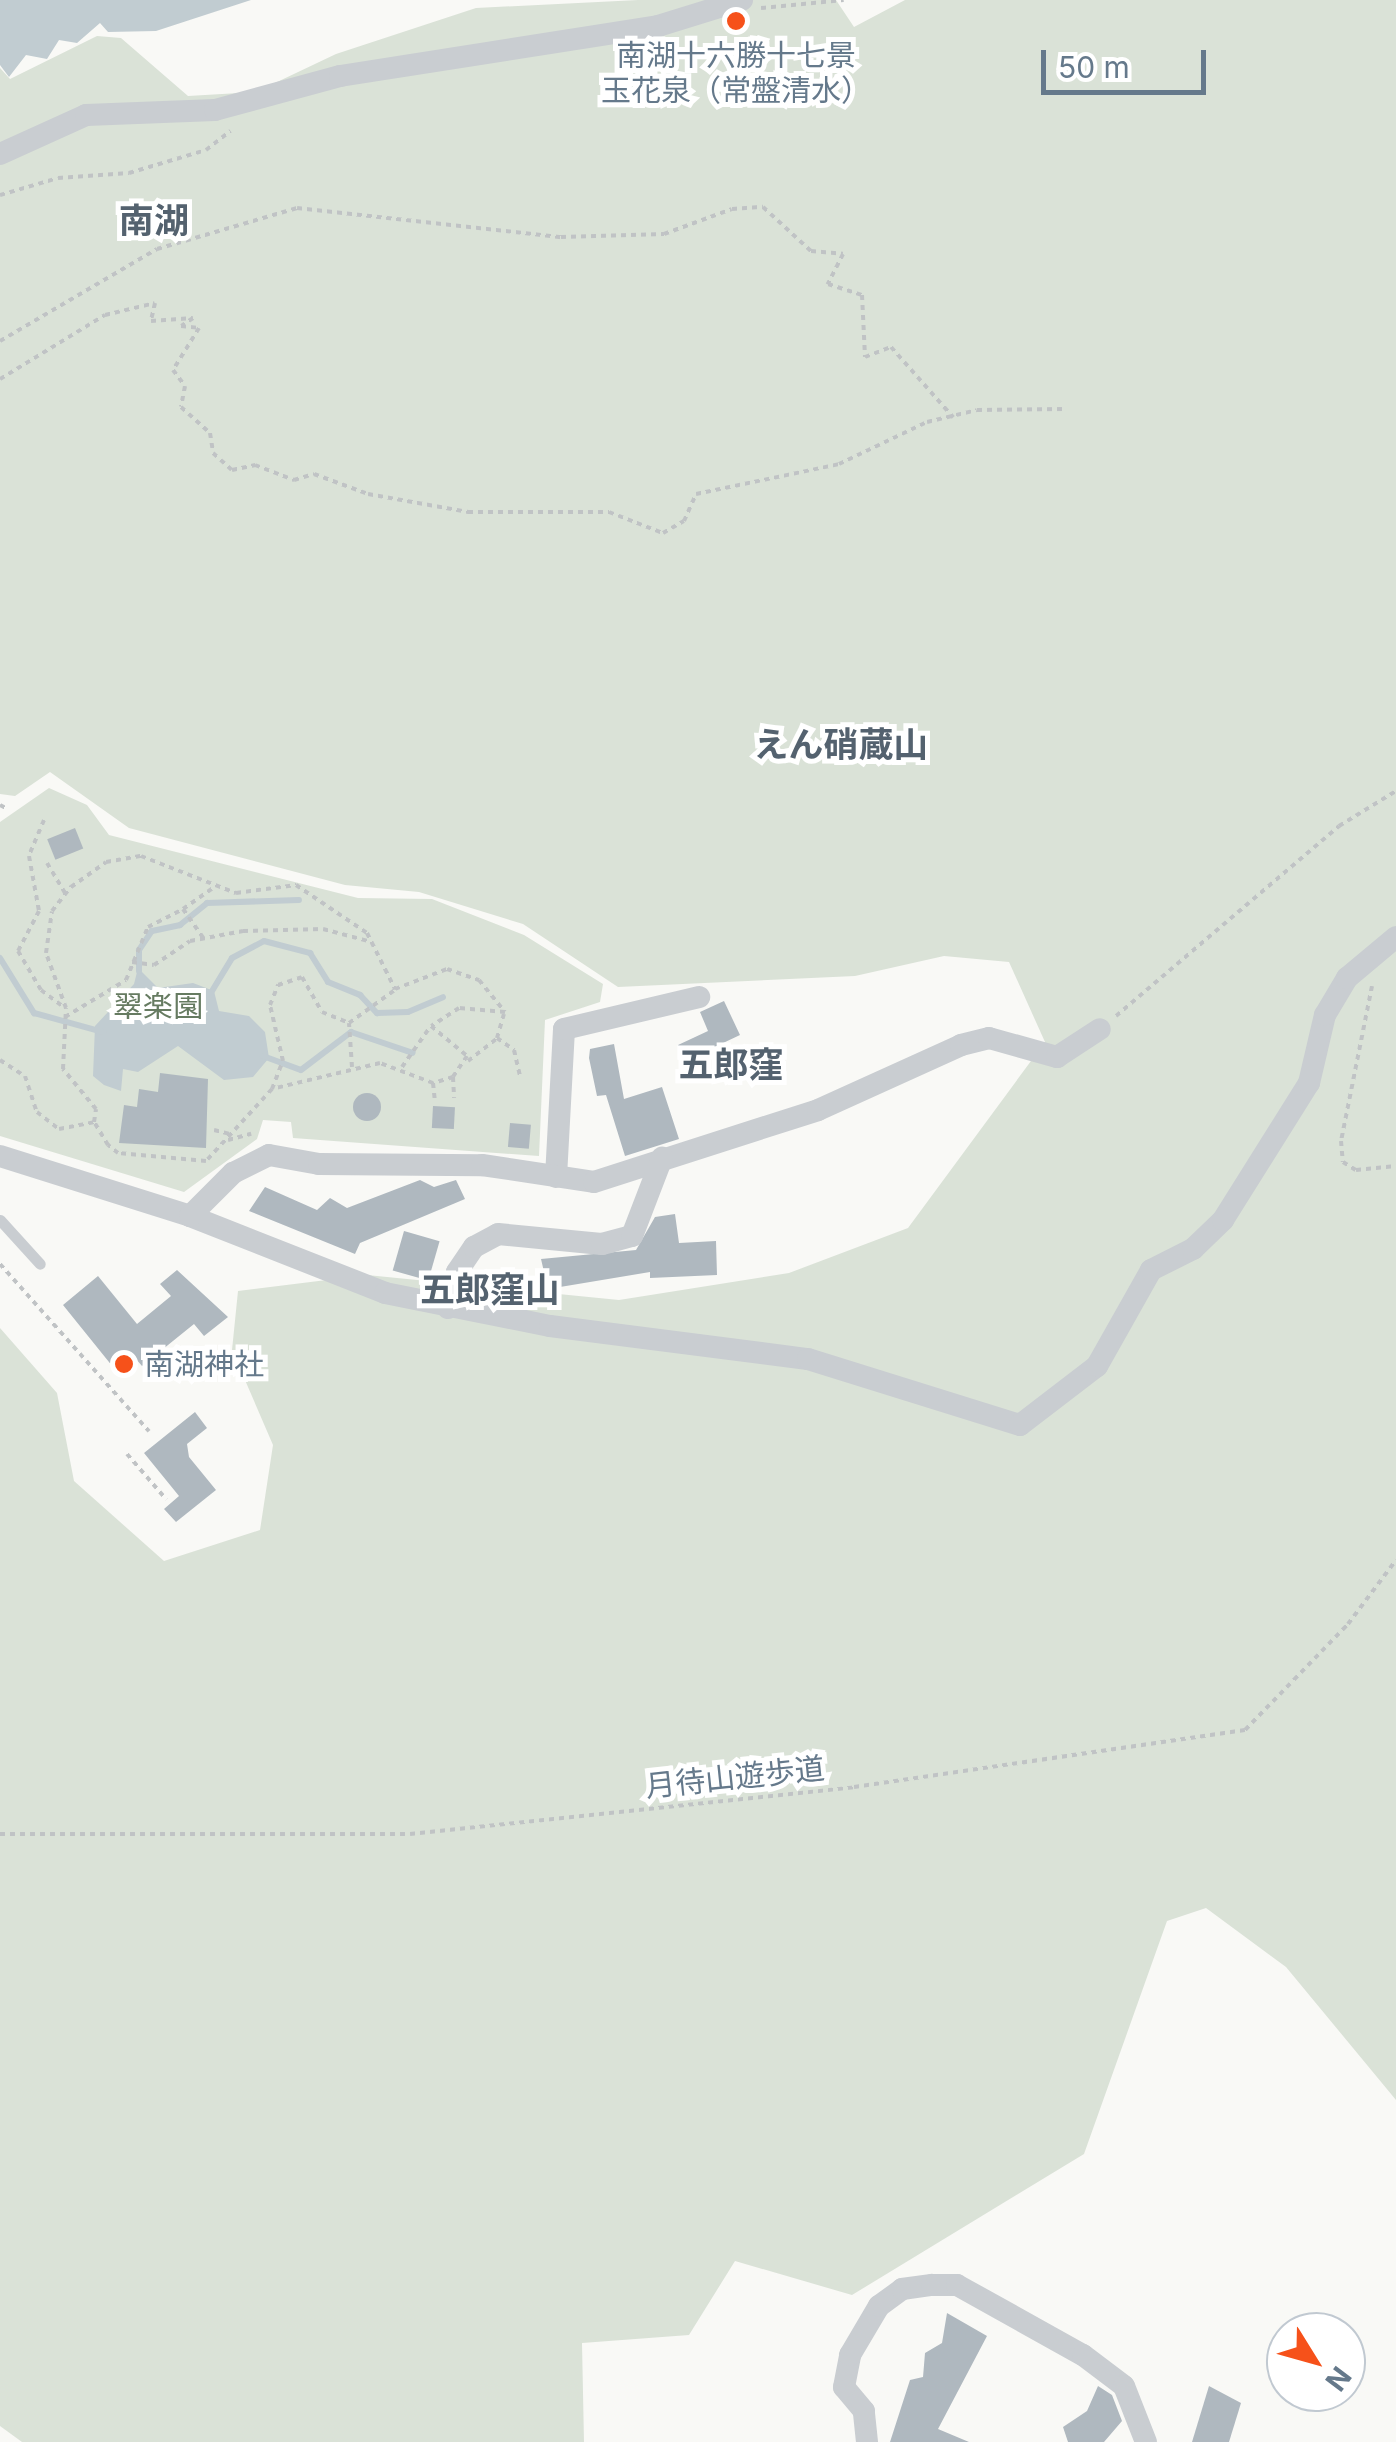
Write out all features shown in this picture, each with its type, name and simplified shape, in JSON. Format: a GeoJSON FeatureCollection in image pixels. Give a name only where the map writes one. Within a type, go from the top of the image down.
{"type":"FeatureCollection","features":[{"type":"Feature","properties":{"kind":"street"},"geometry":{"type":"LineString","coordinates":[[0,154],[86,114],[236,105],[340,76],[658,26],[745,0]]}},
{"type":"Feature","properties":{"kind":"street"},"geometry":{"type":"LineString","coordinates":[[0,1156],[190,1216],[386,1293],[448,1308],[808,1359],[1020,1425],[1097,1366],[1152,1270],[1194,1249],[1223,1220],[1309,1083],[1332,1002],[1396,937]]}},
{"type":"Feature","properties":{"kind":"street"},"geometry":{"type":"LineString","coordinates":[[556,1176],[564,1029],[699,998]]}},
{"type":"Feature","properties":{"kind":"street"},"geometry":{"type":"LineString","coordinates":[[190,1216],[233,1173],[269,1155],[594,1182],[818,1110],[961,1045],[990,1038],[1057,1058],[1100,1029]]}},
{"type":"Feature","properties":{"kind":"street"},"geometry":{"type":"LineString","coordinates":[[448,1308],[457,1272],[474,1247],[498,1234],[602,1244],[632,1236],[662,1158]]}},
{"type":"Feature","properties":{"kind":"street"},"geometry":{"type":"LineString","coordinates":[[867,2442],[864,2410],[844,2387],[850,2355],[880,2306],[902,2289],[957,2285],[1083,2355],[1124,2386],[1146,2442]]}},
{"type":"Feature","properties":{"kind":"lane"},"geometry":{"type":"LineString","coordinates":[[0,1220],[40,1264]]}},
{"type":"Feature","properties":{"kind":"path"},"geometry":{"type":"LineString","coordinates":[[745,0],[759,8],[844,0]]}},
{"type":"Feature","properties":{"kind":"path"},"geometry":{"type":"LineString","coordinates":[[0,195],[206,150],[224,141],[236,105]]}},
{"type":"Feature","properties":{"kind":"path"},"geometry":{"type":"LineString","coordinates":[[0,342],[158,249],[297,208],[561,236],[664,234],[732,209],[763,207],[811,251],[843,254],[828,284],[862,296],[865,357],[891,346],[953,417]]}},
{"type":"Feature","properties":{"kind":"path"},"geometry":{"type":"LineString","coordinates":[[0,379],[105,315],[155,303],[151,321],[193,318],[181,326],[198,328],[173,370],[184,386],[181,407],[210,433],[213,454],[232,470],[255,465],[294,480],[314,474],[368,494],[468,512],[609,512],[662,533],[684,521],[696,494],[839,464],[953,417],[1066,409]]}},
{"type":"Feature","properties":{"kind":"path"},"geometry":{"type":"LineString","coordinates":[[1100,1029],[1339,826],[1396,791]]}},
{"type":"Feature","properties":{"kind":"path"},"geometry":{"type":"LineString","coordinates":[[44,820],[29,856],[40,911],[18,951],[40,990],[66,1008]]}},
{"type":"Feature","properties":{"kind":"path"},"geometry":{"type":"LineString","coordinates":[[350,1024],[322,1012],[302,977],[289,976],[270,1005],[282,1070],[272,1089],[206,1161],[118,1153],[94,1122],[96,1109],[64,1068],[66,1008],[44,936],[65,893],[106,862],[141,856],[186,868],[214,888],[254,893],[296,886],[358,924],[395,989]]}},
{"type":"Feature","properties":{"kind":"path"},"geometry":{"type":"LineString","coordinates":[[47,863],[65,893]]}},
{"type":"Feature","properties":{"kind":"path"},"geometry":{"type":"LineString","coordinates":[[65,1017],[116,988],[148,927],[183,911],[214,888]]}},
{"type":"Feature","properties":{"kind":"path"},"geometry":{"type":"LineString","coordinates":[[183,911],[205,942]]}},
{"type":"Feature","properties":{"kind":"path"},"geometry":{"type":"LineString","coordinates":[[132,962],[154,965],[190,941],[205,942],[243,932],[323,929],[368,941]]}},
{"type":"Feature","properties":{"kind":"path"},"geometry":{"type":"LineString","coordinates":[[1375,956],[1369,1027],[1340,1141],[1343,1162],[1356,1170],[1396,1166]]}},
{"type":"Feature","properties":{"kind":"path"},"geometry":{"type":"LineString","coordinates":[[352,1067],[350,1024],[362,1011],[395,989],[447,969],[479,980],[505,1012]]}},
{"type":"Feature","properties":{"kind":"path"},"geometry":{"type":"LineString","coordinates":[[402,1067],[410,1046],[431,1026],[464,1006],[477,1012],[505,1012]]}},
{"type":"Feature","properties":{"kind":"path"},"geometry":{"type":"LineString","coordinates":[[272,1089],[352,1067],[402,1067],[433,1084],[453,1077],[497,1038],[505,1012]]}},
{"type":"Feature","properties":{"kind":"path"},"geometry":{"type":"LineString","coordinates":[[431,1026],[468,1061]]}},
{"type":"Feature","properties":{"kind":"path"},"geometry":{"type":"LineString","coordinates":[[497,1038],[514,1050],[520,1076]]}},
{"type":"Feature","properties":{"kind":"path"},"geometry":{"type":"LineString","coordinates":[[0,1060],[26,1076],[37,1112],[58,1130],[94,1122]]}},
{"type":"Feature","properties":{"kind":"path"},"geometry":{"type":"LineString","coordinates":[[453,1077],[454,1098]]}},
{"type":"Feature","properties":{"kind":"path"},"geometry":{"type":"LineString","coordinates":[[433,1084],[435,1101]]}},
{"type":"Feature","properties":{"kind":"path"},"geometry":{"type":"LineString","coordinates":[[214,1130],[229,1137],[251,1134]]}},
{"type":"Feature","properties":{"kind":"path"},"geometry":{"type":"LineString","coordinates":[[0,1264],[149,1431]]}},
{"type":"Feature","properties":{"kind":"path"},"geometry":{"type":"LineString","coordinates":[[127,1454],[166,1499]]}},
{"type":"Feature","properties":{"kind":"path","name":"月待山遊歩道"},"geometry":{"type":"LineString","coordinates":[[0,1834],[410,1834],[854,1787],[1245,1730],[1348,1624],[1396,1560]]}},
{"type":"Feature","properties":{"kind":"green space"},"geometry":{"type":"Polygon","coordinates":[[[638,0],[836,0],[854,27],[905,0],[1396,0],[1396,2100],[1286,1967],[1206,1908],[1167,1921],[1084,2154],[852,2295],[735,2261],[689,2335],[582,2343],[584,2442],[22,2442],[0,2426],[0,1328],[57,1393],[74,1481],[164,1561],[260,1530],[273,1445],[232,1350],[238,1291],[367,1275],[619,1300],[789,1273],[908,1228],[1045,1042],[1009,962],[944,956],[855,976],[618,987],[523,924],[419,892],[345,885],[129,828],[50,772],[15,796],[0,794],[0,68],[10,79],[97,36],[121,38],[188,96],[256,92],[336,54],[476,8],[638,0]]]}},
{"type":"Feature","properties":{"kind":"green space","name":"翠楽園"},"geometry":{"type":"Polygon","coordinates":[[[49,788],[87,805],[109,835],[358,898],[432,899],[524,935],[603,984],[600,1002],[545,1020],[539,1156],[293,1138],[291,1122],[263,1120],[257,1139],[184,1192],[0,1136],[0,822],[49,788]]]}},
{"type":"Feature","properties":{"kind":"shaded area"},"geometry":{"type":"Polygon","coordinates":[[[0,0],[251,0],[156,31],[108,32],[100,23],[77,43],[59,40],[47,59],[26,55],[9,77],[0,65],[0,0]]]}},
{"type":"Feature","properties":{"kind":"shaded area"},"geometry":{"type":"Polygon","coordinates":[[[138,968],[158,988],[193,983],[214,991],[219,1011],[249,1016],[265,1032],[269,1058],[253,1077],[224,1080],[178,1046],[138,1072],[123,1069],[121,1091],[104,1085],[93,1076],[95,1026],[134,984],[138,968]]]}},
{"type":"Feature","properties":{"kind":"building"},"geometry":{"type":"Polygon","coordinates":[[[75,828],[83,848],[55,860],[47,839],[75,828]]]}},
{"type":"Feature","properties":{"kind":"building"},"geometry":{"type":"Polygon","coordinates":[[[724,1001],[740,1035],[685,1061],[678,1045],[708,1031],[700,1012],[724,1001]]]}},
{"type":"Feature","properties":{"kind":"building"},"geometry":{"type":"Polygon","coordinates":[[[614,1044],[624,1099],[662,1087],[679,1139],[625,1156],[606,1095],[597,1096],[589,1058],[590,1049],[614,1044]]]}},
{"type":"Feature","properties":{"kind":"building"},"geometry":{"type":"Polygon","coordinates":[[[160,1073],[208,1079],[206,1148],[119,1143],[124,1105],[137,1107],[139,1089],[158,1092],[160,1073]]]}},
{"type":"Feature","properties":{"kind":"building"},"geometry":{"type":"Polygon","coordinates":[[[367,1093],[377,1097],[381,1107],[377,1117],[367,1121],[357,1117],[353,1107],[357,1097],[367,1093]]]}},
{"type":"Feature","properties":{"kind":"building"},"geometry":{"type":"Polygon","coordinates":[[[433,1106],[455,1107],[454,1129],[432,1128],[433,1106]]]}},
{"type":"Feature","properties":{"kind":"building"},"geometry":{"type":"Polygon","coordinates":[[[510,1123],[531,1125],[529,1149],[508,1147],[510,1123]]]}},
{"type":"Feature","properties":{"kind":"building"},"geometry":{"type":"Polygon","coordinates":[[[420,1180],[434,1187],[456,1180],[465,1199],[360,1243],[355,1254],[249,1211],[265,1187],[317,1210],[330,1198],[347,1208],[420,1180]]]}},
{"type":"Feature","properties":{"kind":"building"},"geometry":{"type":"Polygon","coordinates":[[[675,1214],[679,1243],[716,1241],[717,1275],[650,1278],[650,1272],[548,1289],[541,1259],[636,1250],[655,1217],[675,1214]]]}},
{"type":"Feature","properties":{"kind":"building"},"geometry":{"type":"Polygon","coordinates":[[[404,1231],[440,1241],[428,1281],[393,1270],[404,1231]]]}},
{"type":"Feature","properties":{"kind":"building"},"geometry":{"type":"Polygon","coordinates":[[[177,1270],[228,1317],[204,1336],[194,1324],[142,1366],[130,1352],[113,1367],[63,1305],[98,1276],[137,1324],[171,1296],[160,1284],[177,1270]]]}},
{"type":"Feature","properties":{"kind":"building"},"geometry":{"type":"Polygon","coordinates":[[[195,1412],[207,1428],[187,1444],[189,1457],[216,1490],[176,1522],[164,1509],[179,1496],[144,1453],[195,1412]]]}},
{"type":"Feature","properties":{"kind":"building"},"geometry":{"type":"Polygon","coordinates":[[[947,2313],[987,2336],[938,2429],[969,2442],[890,2442],[910,2380],[923,2377],[925,2353],[942,2343],[947,2313]]]}},
{"type":"Feature","properties":{"kind":"building"},"geometry":{"type":"Polygon","coordinates":[[[1098,2386],[1112,2395],[1122,2421],[1104,2442],[1068,2442],[1063,2427],[1087,2411],[1098,2386]]]}},
{"type":"Feature","properties":{"kind":"building"},"geometry":{"type":"Polygon","coordinates":[[[1209,2386],[1241,2403],[1229,2442],[1192,2442],[1209,2386]]]}},
{"type":"Feature","properties":{"kind":"waterway"},"geometry":{"type":"LineString","coordinates":[[139,971],[139,950],[152,931],[180,925],[207,903],[299,900]]}},
{"type":"Feature","properties":{"kind":"waterway"},"geometry":{"type":"LineString","coordinates":[[209,996],[232,958],[264,941],[310,953],[328,982],[360,995],[377,1013],[408,1012],[443,997]]}},
{"type":"Feature","properties":{"kind":"waterway"},"geometry":{"type":"LineString","coordinates":[[0,958],[34,1013],[103,1032]]}},
{"type":"Feature","properties":{"kind":"waterway"},"geometry":{"type":"LineString","coordinates":[[263,1056],[301,1070],[351,1032],[413,1053]]}},
{"type":"Feature","properties":{"kind":"place","name":"南湖十六勝十七景 玉花泉（常盤清水）"},"geometry":{"type":"Point","coordinates":[736,21]}},
{"type":"Feature","properties":{"kind":"place","name":"南湖神社"},"geometry":{"type":"Point","coordinates":[124,1364]}},
{"type":"Feature","properties":{"kind":"district","name":"南湖"},"geometry":{"type":"Point","coordinates":[154,220]}},
{"type":"Feature","properties":{"kind":"district","name":"えん硝蔵山"},"geometry":{"type":"Point","coordinates":[841,744]}},
{"type":"Feature","properties":{"kind":"district","name":"五郎窪"},"geometry":{"type":"Point","coordinates":[731,1064]}},
{"type":"Feature","properties":{"kind":"district","name":"五郎窪山"},"geometry":{"type":"Point","coordinates":[490,1289]}}]}
